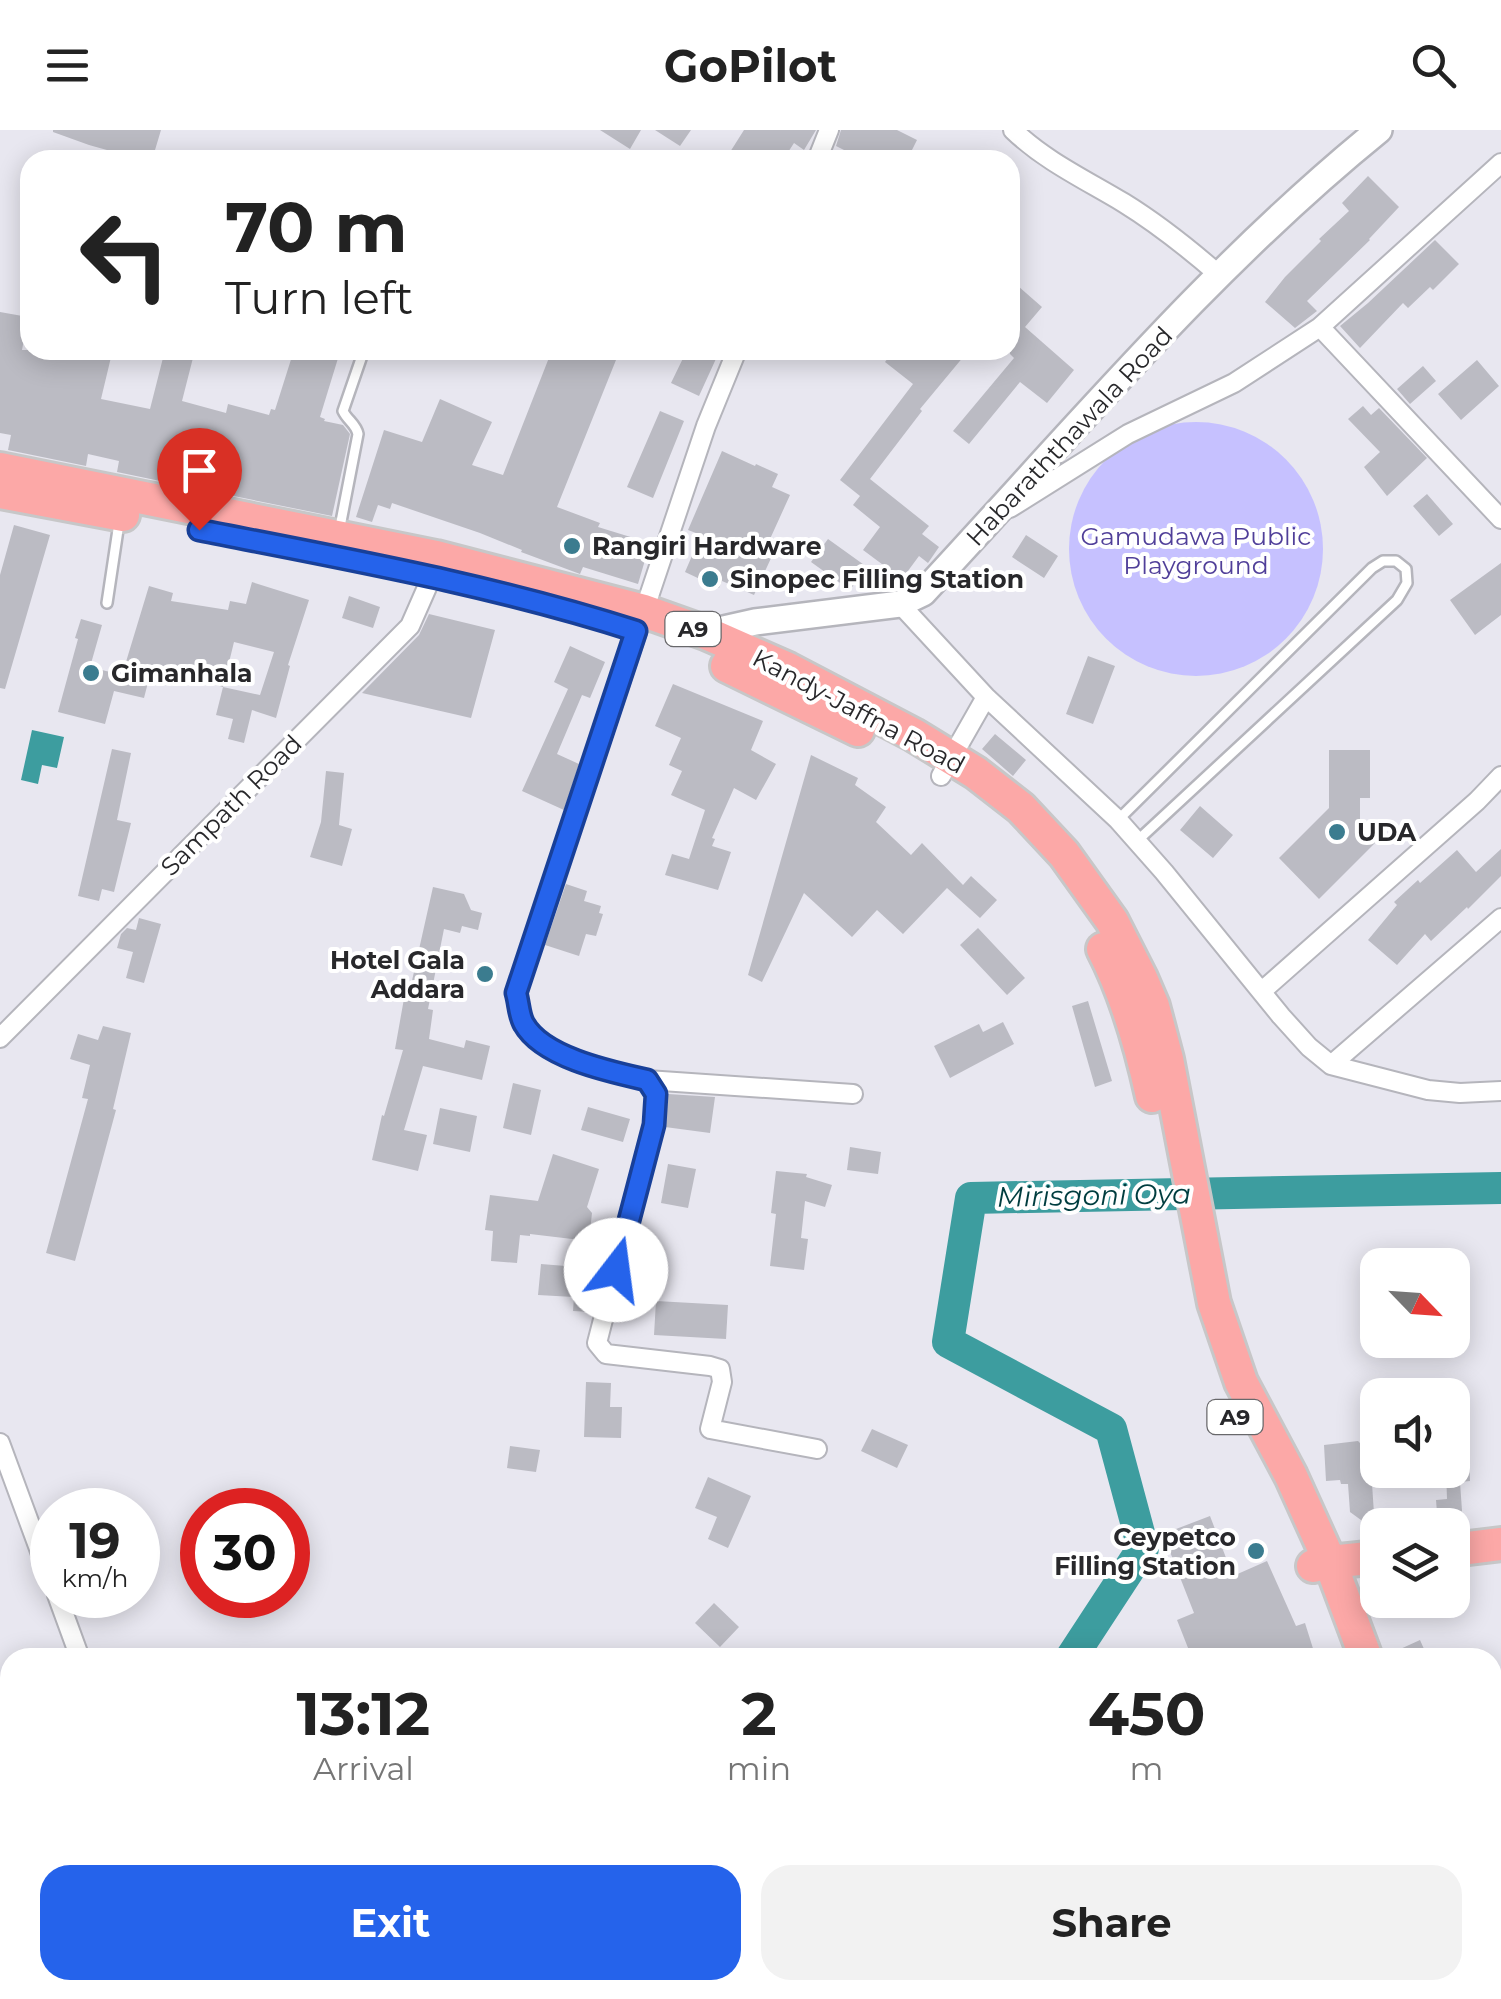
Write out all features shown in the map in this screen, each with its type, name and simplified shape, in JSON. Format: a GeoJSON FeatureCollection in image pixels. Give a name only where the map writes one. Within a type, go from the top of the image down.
{"type":"FeatureCollection","features":[{"type":"Feature","properties":{"kind":"highway","name":"Kandy-Jaffna Road"},"geometry":{"type":"LineString","coordinates":[[0,469],[121,515],[434,566]]}},
{"type":"Feature","properties":{"kind":"highway","name":"Kandy-Jaffna Road"},"geometry":{"type":"LineString","coordinates":[[0,492],[74,495],[338,538],[640,621],[706,633],[788,669],[1021,808],[1064,854],[1104,909],[1153,1006],[1164,1045],[1164,1102],[1194,1256],[1240,1382],[1291,1476],[1320,1564]]}},
{"type":"Feature","properties":{"kind":"highway","name":"Kandy-Jaffna Road"},"geometry":{"type":"LineString","coordinates":[[640,621],[871,736],[947,766]]}},
{"type":"Feature","properties":{"kind":"highway"},"geometry":{"type":"LineString","coordinates":[[1470,1548],[1501,1544]]}},
{"type":"Feature","properties":{"kind":"highway"},"geometry":{"type":"LineString","coordinates":[[1320,1564],[1360,1559]]}},
{"type":"Feature","properties":{"kind":"highway"},"geometry":{"type":"LineString","coordinates":[[1320,1564],[1341,1648]]}},
{"type":"Feature","properties":{"kind":"highway"},"geometry":{"type":"LineString","coordinates":[[1320,1564],[1361,1648]]}},
{"type":"Feature","properties":{"kind":"street"},"geometry":{"type":"LineString","coordinates":[[1012,130],[1048,159],[1172,235],[1218,274]]}},
{"type":"Feature","properties":{"kind":"street","name":"Habaraththawala Road"},"geometry":{"type":"LineString","coordinates":[[706,633],[754,622],[900,604],[923,592],[1218,274],[1320,178],[1380,130]]}},
{"type":"Feature","properties":{"kind":"street"},"geometry":{"type":"LineString","coordinates":[[992,519],[1128,434],[1234,383],[1320,327],[1501,163]]}},
{"type":"Feature","properties":{"kind":"street"},"geometry":{"type":"LineString","coordinates":[[1320,327],[1501,518]]}},
{"type":"Feature","properties":{"kind":"street"},"geometry":{"type":"LineString","coordinates":[[733,360],[706,426],[516,993],[523,1023],[538,1041],[592,1068],[647,1080],[853,1094]]}},
{"type":"Feature","properties":{"kind":"street","name":"Sampath Road"},"geometry":{"type":"LineString","coordinates":[[0,1038],[410,626],[434,566]]}},
{"type":"Feature","properties":{"kind":"street"},"geometry":{"type":"LineString","coordinates":[[900,604],[986,696],[1118,820],[1281,1016],[1331,1065],[1428,1090],[1501,1092]]}},
{"type":"Feature","properties":{"kind":"street"},"geometry":{"type":"LineString","coordinates":[[947,766],[986,696]]}},
{"type":"Feature","properties":{"kind":"street"},"geometry":{"type":"LineString","coordinates":[[1262,990],[1477,802],[1501,776]]}},
{"type":"Feature","properties":{"kind":"street"},"geometry":{"type":"LineString","coordinates":[[1331,1065],[1501,918]]}},
{"type":"Feature","properties":{"kind":"street"},"geometry":{"type":"LineString","coordinates":[[647,1080],[656,1094],[654,1125],[597,1343],[606,1354],[720,1369],[722,1382],[710,1429],[817,1449]]}},
{"type":"Feature","properties":{"kind":"street"},"geometry":{"type":"LineString","coordinates":[[0,1443],[30,1524]]}},
{"type":"Feature","properties":{"kind":"street"},"geometry":{"type":"LineString","coordinates":[[65,1618],[76,1648]]}},
{"type":"Feature","properties":{"kind":"lane"},"geometry":{"type":"LineString","coordinates":[[338,538],[358,434],[343,411],[361,360]]}},
{"type":"Feature","properties":{"kind":"lane"},"geometry":{"type":"LineString","coordinates":[[107,603],[121,515]]}},
{"type":"Feature","properties":{"kind":"lane"},"geometry":{"type":"LineString","coordinates":[[1118,820],[1372,568],[1396,560],[1406,569],[1407,583],[1398,600],[1137,841]]}},
{"type":"Feature","properties":{"kind":"green space","name":"Gamudawa Public Playground"},"geometry":{"type":"Polygon","coordinates":[[[1196,422],[1244,432],[1285,460],[1313,501],[1323,549],[1313,597],[1285,638],[1244,666],[1196,676],[1148,666],[1107,638],[1079,597],[1069,549],[1079,501],[1107,460],[1148,432],[1196,422]]]}},
{"type":"Feature","properties":{"kind":"water"},"geometry":{"type":"Polygon","coordinates":[[[32,730],[64,737],[57,768],[42,765],[38,784],[21,780],[32,730]]]}},
{"type":"Feature","properties":{"kind":"building"},"geometry":{"type":"Polygon","coordinates":[[[161,130],[155,150],[107,150],[53,132],[161,130]]]}},
{"type":"Feature","properties":{"kind":"building"},"geometry":{"type":"Polygon","coordinates":[[[600,130],[641,130],[630,149],[600,130]]]}},
{"type":"Feature","properties":{"kind":"building"},"geometry":{"type":"Polygon","coordinates":[[[655,130],[691,130],[680,146],[655,130]]]}},
{"type":"Feature","properties":{"kind":"building"},"geometry":{"type":"Polygon","coordinates":[[[744,130],[816,130],[804,150],[794,143],[789,150],[731,150],[744,130]]]}},
{"type":"Feature","properties":{"kind":"building"},"geometry":{"type":"Polygon","coordinates":[[[841,130],[897,130],[917,140],[912,150],[844,150],[836,146],[841,130]]]}},
{"type":"Feature","properties":{"kind":"building"},"geometry":{"type":"Polygon","coordinates":[[[1368,176],[1399,207],[1307,301],[1317,311],[1295,328],[1265,302],[1319,239],[1349,211],[1342,203],[1368,176]]]}},
{"type":"Feature","properties":{"kind":"building"},"geometry":{"type":"Polygon","coordinates":[[[1435,240],[1459,264],[1408,308],[1403,303],[1360,348],[1340,326],[1435,240]]]}},
{"type":"Feature","properties":{"kind":"building"},"geometry":{"type":"Polygon","coordinates":[[[1020,288],[1042,307],[1025,327],[1074,370],[1047,403],[1020,382],[969,444],[953,431],[1012,360],[1020,360],[1020,288]]]}},
{"type":"Feature","properties":{"kind":"building"},"geometry":{"type":"Polygon","coordinates":[[[0,312],[20,316],[20,360],[110,360],[101,399],[150,409],[162,360],[192,360],[182,401],[226,413],[228,404],[269,415],[271,409],[275,410],[291,360],[337,360],[320,417],[343,425],[350,434],[332,516],[204,490],[161,476],[160,481],[117,472],[119,461],[88,454],[86,466],[8,450],[11,435],[0,433],[0,312]]]}},
{"type":"Feature","properties":{"kind":"building"},"geometry":{"type":"Polygon","coordinates":[[[548,360],[616,360],[557,507],[600,523],[598,527],[650,543],[638,584],[583,567],[580,574],[480,533],[392,503],[390,509],[378,505],[372,522],[356,517],[384,430],[422,442],[440,399],[492,422],[472,465],[503,475],[548,360]]]}},
{"type":"Feature","properties":{"kind":"building"},"geometry":{"type":"Polygon","coordinates":[[[682,360],[715,360],[699,396],[671,383],[682,360]]]}},
{"type":"Feature","properties":{"kind":"building"},"geometry":{"type":"Polygon","coordinates":[[[961,360],[870,479],[929,526],[922,534],[939,547],[928,563],[919,556],[902,579],[863,550],[880,527],[853,505],[860,496],[840,480],[913,384],[885,362],[961,360]]]}},
{"type":"Feature","properties":{"kind":"building"},"geometry":{"type":"Polygon","coordinates":[[[1477,360],[1499,386],[1461,420],[1438,394],[1477,360]]]}},
{"type":"Feature","properties":{"kind":"building"},"geometry":{"type":"Polygon","coordinates":[[[1423,366],[1436,381],[1410,404],[1397,389],[1423,366]]]}},
{"type":"Feature","properties":{"kind":"building"},"geometry":{"type":"Polygon","coordinates":[[[1363,406],[1371,415],[1379,408],[1427,458],[1387,496],[1364,467],[1380,452],[1348,419],[1363,406]]]}},
{"type":"Feature","properties":{"kind":"building"},"geometry":{"type":"Polygon","coordinates":[[[660,411],[684,421],[653,498],[627,487],[660,411]]]}},
{"type":"Feature","properties":{"kind":"building"},"geometry":{"type":"Polygon","coordinates":[[[722,451],[778,474],[772,487],[790,495],[770,539],[778,543],[754,595],[722,581],[719,588],[685,572],[701,535],[688,530],[722,451]]]}},
{"type":"Feature","properties":{"kind":"building"},"geometry":{"type":"Polygon","coordinates":[[[1427,494],[1453,524],[1439,536],[1413,506],[1427,494]]]}},
{"type":"Feature","properties":{"kind":"building"},"geometry":{"type":"Polygon","coordinates":[[[14,525],[50,535],[5,689],[0,688],[0,575],[14,525]]]}},
{"type":"Feature","properties":{"kind":"building"},"geometry":{"type":"Polygon","coordinates":[[[1026,535],[1058,556],[1044,578],[1012,557],[1026,535]]]}},
{"type":"Feature","properties":{"kind":"building"},"geometry":{"type":"Polygon","coordinates":[[[828,539],[867,567],[850,590],[811,562],[828,539]]]}},
{"type":"Feature","properties":{"kind":"building"},"geometry":{"type":"Polygon","coordinates":[[[1501,563],[1501,615],[1475,635],[1450,600],[1501,563]]]}},
{"type":"Feature","properties":{"kind":"building"},"geometry":{"type":"Polygon","coordinates":[[[252,582],[309,600],[276,718],[252,710],[244,743],[228,739],[233,719],[216,715],[223,687],[152,667],[144,698],[114,691],[105,724],[58,712],[81,619],[102,625],[90,667],[122,675],[149,586],[173,593],[171,601],[228,610],[230,601],[246,604],[252,582]],[[234,642],[223,687],[260,695],[274,652],[234,642]]]}},
{"type":"Feature","properties":{"kind":"building"},"geometry":{"type":"Polygon","coordinates":[[[349,596],[380,607],[373,628],[342,618],[349,596]]]}},
{"type":"Feature","properties":{"kind":"building"},"geometry":{"type":"Polygon","coordinates":[[[429,614],[495,630],[471,718],[362,693],[419,635],[429,614]]]}},
{"type":"Feature","properties":{"kind":"building"},"geometry":{"type":"Polygon","coordinates":[[[570,646],[605,662],[590,698],[582,695],[557,754],[579,764],[564,810],[522,791],[568,689],[554,682],[570,646]]]}},
{"type":"Feature","properties":{"kind":"building"},"geometry":{"type":"Polygon","coordinates":[[[1088,656],[1115,666],[1093,724],[1066,714],[1088,656]]]}},
{"type":"Feature","properties":{"kind":"building"},"geometry":{"type":"Polygon","coordinates":[[[673,684],[763,721],[751,750],[776,764],[756,800],[734,788],[712,838],[712,846],[731,852],[718,890],[665,875],[672,854],[689,859],[705,810],[671,795],[682,771],[669,765],[681,738],[655,726],[673,684]]]}},
{"type":"Feature","properties":{"kind":"building"},"geometry":{"type":"Polygon","coordinates":[[[995,734],[1026,760],[1013,776],[982,749],[995,734]]]}},
{"type":"Feature","properties":{"kind":"building"},"geometry":{"type":"Polygon","coordinates":[[[112,749],[131,753],[117,820],[131,823],[114,892],[102,889],[99,901],[78,896],[112,749]]]}},
{"type":"Feature","properties":{"kind":"building","name":"UDA"},"geometry":{"type":"Polygon","coordinates":[[[1329,750],[1370,750],[1370,798],[1360,798],[1360,823],[1377,841],[1319,899],[1279,858],[1329,808],[1329,750]]]}},
{"type":"Feature","properties":{"kind":"building"},"geometry":{"type":"Polygon","coordinates":[[[811,755],[858,778],[855,785],[886,807],[876,822],[911,855],[922,843],[963,885],[971,876],[997,900],[980,918],[947,888],[903,934],[877,910],[852,937],[804,893],[762,982],[748,975],[811,755]]]}},
{"type":"Feature","properties":{"kind":"building"},"geometry":{"type":"Polygon","coordinates":[[[326,771],[344,773],[339,825],[352,829],[342,866],[310,857],[321,822],[326,771]]]}},
{"type":"Feature","properties":{"kind":"building"},"geometry":{"type":"Polygon","coordinates":[[[1200,806],[1233,835],[1213,858],[1180,830],[1200,806]]]}},
{"type":"Feature","properties":{"kind":"building"},"geometry":{"type":"Polygon","coordinates":[[[1501,849],[1501,876],[1431,941],[1425,934],[1397,965],[1368,940],[1397,905],[1394,902],[1457,850],[1476,872],[1501,849]]]}},
{"type":"Feature","properties":{"kind":"building"},"geometry":{"type":"Polygon","coordinates":[[[566,884],[587,891],[584,901],[601,906],[599,913],[603,914],[596,936],[586,934],[579,956],[545,945],[566,884]]]}},
{"type":"Feature","properties":{"kind":"building"},"geometry":{"type":"Polygon","coordinates":[[[433,887],[464,894],[471,910],[482,913],[478,930],[462,926],[460,933],[444,929],[428,1009],[433,1010],[429,1039],[464,1048],[466,1040],[490,1046],[482,1080],[423,1066],[404,1130],[427,1135],[418,1171],[372,1160],[403,1050],[395,1049],[405,993],[409,994],[433,887]]]}},
{"type":"Feature","properties":{"kind":"building"},"geometry":{"type":"Polygon","coordinates":[[[139,918],[161,924],[144,983],[126,978],[133,952],[117,948],[121,934],[127,928],[136,930],[139,918]]]}},
{"type":"Feature","properties":{"kind":"building"},"geometry":{"type":"Polygon","coordinates":[[[978,928],[1025,978],[1007,995],[960,945],[978,928]]]}},
{"type":"Feature","properties":{"kind":"building"},"geometry":{"type":"Polygon","coordinates":[[[1088,1001],[1112,1081],[1095,1087],[1072,1006],[1088,1001]]]}},
{"type":"Feature","properties":{"kind":"building"},"geometry":{"type":"Polygon","coordinates":[[[1003,1022],[1014,1044],[950,1078],[934,1046],[979,1024],[983,1032],[1003,1022]]]}},
{"type":"Feature","properties":{"kind":"building"},"geometry":{"type":"Polygon","coordinates":[[[103,1026],[131,1033],[113,1109],[116,1110],[75,1261],[46,1253],[88,1099],[82,1098],[90,1065],[70,1059],[78,1034],[98,1040],[103,1026]]]}},
{"type":"Feature","properties":{"kind":"building"},"geometry":{"type":"Polygon","coordinates":[[[513,1083],[541,1090],[531,1135],[503,1128],[513,1083]]]}},
{"type":"Feature","properties":{"kind":"building"},"geometry":{"type":"Polygon","coordinates":[[[668,1094],[715,1097],[710,1133],[665,1127],[668,1094]]]}},
{"type":"Feature","properties":{"kind":"building"},"geometry":{"type":"Polygon","coordinates":[[[588,1107],[630,1119],[623,1142],[581,1130],[588,1107]]]}},
{"type":"Feature","properties":{"kind":"building"},"geometry":{"type":"Polygon","coordinates":[[[440,1108],[477,1116],[470,1152],[433,1144],[440,1108]]]}},
{"type":"Feature","properties":{"kind":"building"},"geometry":{"type":"Polygon","coordinates":[[[850,1147],[881,1152],[878,1174],[847,1170],[850,1147]]]}},
{"type":"Feature","properties":{"kind":"building"},"geometry":{"type":"Polygon","coordinates":[[[553,1154],[599,1169],[587,1207],[592,1213],[589,1241],[520,1235],[517,1263],[491,1261],[493,1231],[485,1230],[490,1195],[538,1201],[553,1154]]]}},
{"type":"Feature","properties":{"kind":"building"},"geometry":{"type":"Polygon","coordinates":[[[668,1164],[696,1169],[688,1208],[661,1203],[668,1164]]]}},
{"type":"Feature","properties":{"kind":"building"},"geometry":{"type":"Polygon","coordinates":[[[776,1171],[807,1174],[806,1177],[832,1185],[825,1207],[805,1201],[801,1238],[808,1239],[804,1270],[770,1266],[776,1171]]]}},
{"type":"Feature","properties":{"kind":"building"},"geometry":{"type":"Polygon","coordinates":[[[541,1264],[590,1268],[589,1297],[596,1297],[592,1312],[573,1311],[574,1297],[538,1295],[541,1264]]]}},
{"type":"Feature","properties":{"kind":"building"},"geometry":{"type":"Polygon","coordinates":[[[656,1301],[728,1305],[726,1339],[654,1335],[656,1301]]]}},
{"type":"Feature","properties":{"kind":"building"},"geometry":{"type":"Polygon","coordinates":[[[586,1382],[611,1383],[610,1407],[622,1407],[621,1438],[584,1437],[586,1382]]]}},
{"type":"Feature","properties":{"kind":"building"},"geometry":{"type":"Polygon","coordinates":[[[872,1429],[908,1445],[897,1468],[861,1451],[872,1429]]]}},
{"type":"Feature","properties":{"kind":"building"},"geometry":{"type":"Polygon","coordinates":[[[1360,1443],[1360,1488],[1372,1488],[1374,1508],[1360,1508],[1360,1519],[1350,1512],[1348,1484],[1326,1481],[1324,1445],[1360,1443]]]}},
{"type":"Feature","properties":{"kind":"building"},"geometry":{"type":"Polygon","coordinates":[[[510,1446],[540,1450],[536,1472],[507,1468],[510,1446]]]}},
{"type":"Feature","properties":{"kind":"building"},"geometry":{"type":"Polygon","coordinates":[[[708,1477],[751,1496],[728,1548],[708,1539],[717,1517],[695,1508],[708,1477]]]}},
{"type":"Feature","properties":{"kind":"building"},"geometry":{"type":"Polygon","coordinates":[[[1447,1488],[1460,1488],[1462,1508],[1437,1508],[1436,1500],[1447,1499],[1447,1488]]]}},
{"type":"Feature","properties":{"kind":"building"},"geometry":{"type":"Polygon","coordinates":[[[1210,1516],[1233,1576],[1267,1561],[1296,1626],[1305,1623],[1313,1648],[1188,1648],[1177,1620],[1194,1613],[1163,1534],[1210,1516]]]}},
{"type":"Feature","properties":{"kind":"building"},"geometry":{"type":"Polygon","coordinates":[[[714,1603],[739,1627],[720,1647],[695,1623],[714,1603]]]}},
{"type":"Feature","properties":{"kind":"building"},"geometry":{"type":"Polygon","coordinates":[[[1420,1640],[1424,1648],[1402,1648],[1420,1640]]]}},
{"type":"Feature","properties":{"kind":"waterway","name":"Mirisgoni Oya"},"geometry":{"type":"LineString","coordinates":[[1078,1648],[1143,1548],[1111,1429],[948,1342],[971,1198],[1501,1188]]}},
{"type":"Feature","properties":{"kind":"place","name":"Rangiri Hardware"},"geometry":{"type":"Point","coordinates":[572,546]}},
{"type":"Feature","properties":{"kind":"place","name":"Sinopec Filling Station"},"geometry":{"type":"Point","coordinates":[710,579]}},
{"type":"Feature","properties":{"kind":"place","name":"Gimanhala"},"geometry":{"type":"Point","coordinates":[91,673]}},
{"type":"Feature","properties":{"kind":"place","name":"UDA"},"geometry":{"type":"Point","coordinates":[1337,832]}},
{"type":"Feature","properties":{"kind":"place","name":"Hotel Gala Addara"},"geometry":{"type":"Point","coordinates":[485,974]}},
{"type":"Feature","properties":{"kind":"place","name":"Ceypetco Filling Station"},"geometry":{"type":"Point","coordinates":[1256,1551]}},
{"type":"Feature","properties":{"kind":"route"},"geometry":{"type":"LineString","coordinates":[[199,530],[432,576],[576,611],[636,631],[516,993],[523,1023],[538,1041],[592,1068],[647,1080],[656,1094],[654,1125],[616,1270]]}}]}
